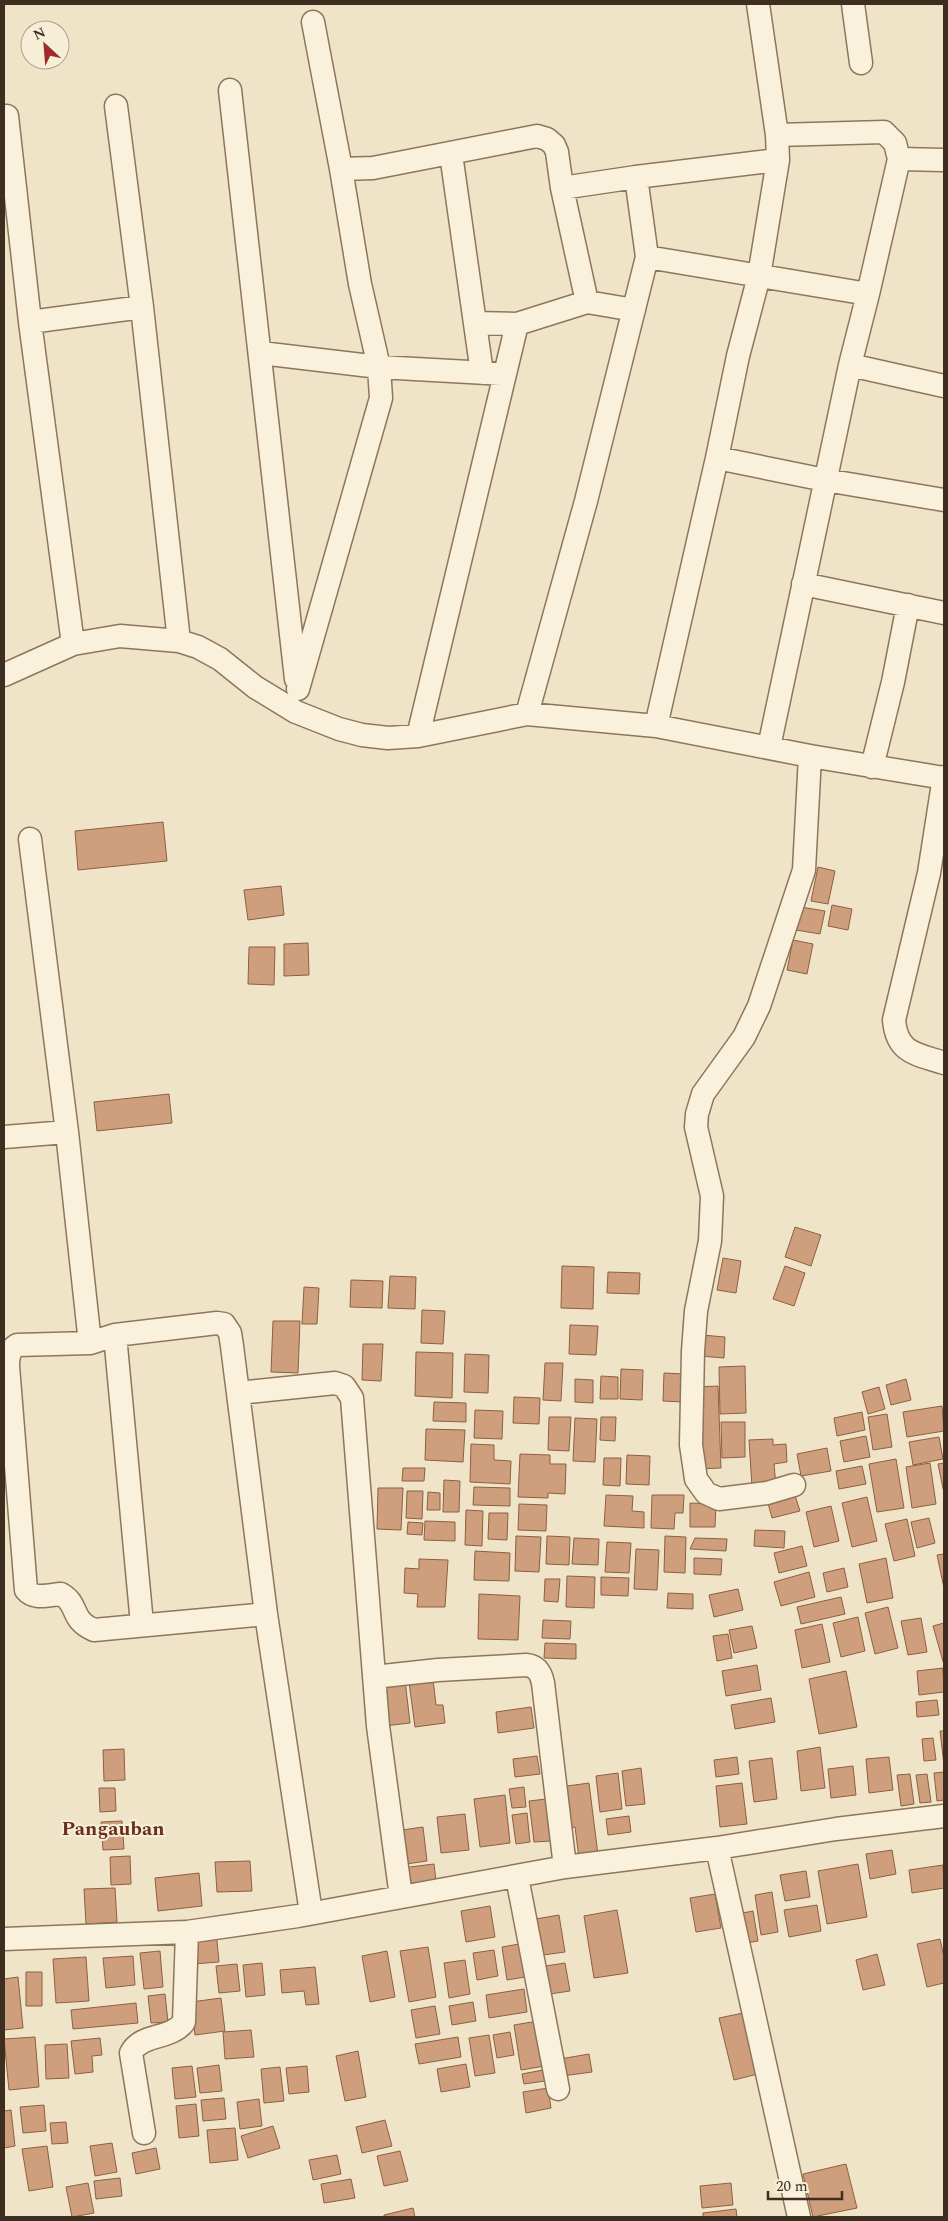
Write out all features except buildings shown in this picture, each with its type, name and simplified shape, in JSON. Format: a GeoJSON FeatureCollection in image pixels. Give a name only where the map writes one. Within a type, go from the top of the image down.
{"type":"FeatureCollection","features":[{"type":"Feature","properties":{"kind":"street"},"geometry":{"type":"LineString","coordinates":[[656,726],[717,458],[738,356],[758,276],[778,160],[777,135],[758,4]]}},
{"type":"Feature","properties":{"kind":"street"},"geometry":{"type":"LineString","coordinates":[[853,4],[861,63]]}},
{"type":"Feature","properties":{"kind":"street"},"geometry":{"type":"LineString","coordinates":[[298,689],[380,409],[381,391],[379,368],[360,284],[341,169],[312,22]]}},
{"type":"Feature","properties":{"kind":"street"},"geometry":{"type":"LineString","coordinates":[[230,90],[298,689],[296,712]]}},
{"type":"Feature","properties":{"kind":"street"},"geometry":{"type":"LineString","coordinates":[[116,106],[142,307],[179,640]]}},
{"type":"Feature","properties":{"kind":"street"},"geometry":{"type":"LineString","coordinates":[[7,116],[30,322],[73,644]]}},
{"type":"Feature","properties":{"kind":"street"},"geometry":{"type":"LineString","coordinates":[[769,747],[850,365],[900,159],[894,143],[884,132],[777,135]]}},
{"type":"Feature","properties":{"kind":"street"},"geometry":{"type":"LineString","coordinates":[[341,169],[373,168],[541,136],[547,139],[556,148],[562,188],[587,302]]}},
{"type":"Feature","properties":{"kind":"street"},"geometry":{"type":"LineString","coordinates":[[451,154],[482,373]]}},
{"type":"Feature","properties":{"kind":"street"},"geometry":{"type":"LineString","coordinates":[[900,159],[944,160]]}},
{"type":"Feature","properties":{"kind":"street"},"geometry":{"type":"LineString","coordinates":[[562,188],[778,160]]}},
{"type":"Feature","properties":{"kind":"street"},"geometry":{"type":"LineString","coordinates":[[527,714],[586,501],[647,257],[636,177]]}},
{"type":"Feature","properties":{"kind":"street"},"geometry":{"type":"LineString","coordinates":[[647,257],[868,294]]}},
{"type":"Feature","properties":{"kind":"street"},"geometry":{"type":"LineString","coordinates":[[475,323],[517,324],[587,302],[634,310]]}},
{"type":"Feature","properties":{"kind":"street"},"geometry":{"type":"LineString","coordinates":[[30,322],[142,307]]}},
{"type":"Feature","properties":{"kind":"street"},"geometry":{"type":"LineString","coordinates":[[418,736],[517,324]]}},
{"type":"Feature","properties":{"kind":"street"},"geometry":{"type":"LineString","coordinates":[[261,353],[379,368],[505,374]]}},
{"type":"Feature","properties":{"kind":"street"},"geometry":{"type":"LineString","coordinates":[[850,365],[944,386]]}},
{"type":"Feature","properties":{"kind":"street"},"geometry":{"type":"LineString","coordinates":[[717,458],[825,480],[944,500]]}},
{"type":"Feature","properties":{"kind":"street"},"geometry":{"type":"LineString","coordinates":[[803,584],[944,613]]}},
{"type":"Feature","properties":{"kind":"street"},"geometry":{"type":"LineString","coordinates":[[872,767],[893,682],[908,605]]}},
{"type":"Feature","properties":{"kind":"street"},"geometry":{"type":"LineString","coordinates":[[4,675],[73,644],[120,636],[179,640],[198,647],[220,659],[255,687],[296,712],[339,729],[362,735],[388,738],[418,736],[527,714],[656,726],[810,756],[944,778],[936,876],[895,1014],[894,1028],[898,1041],[908,1051],[944,1063]]}},
{"type":"Feature","properties":{"kind":"street"},"geometry":{"type":"LineString","coordinates":[[794,1485],[767,1493],[719,1499],[706,1492],[696,1479],[691,1445],[693,1351],[696,1311],[710,1241],[712,1196],[698,1137],[697,1114],[703,1094],[744,1037],[759,1006],[804,870],[810,756]]}},
{"type":"Feature","properties":{"kind":"street"},"geometry":{"type":"LineString","coordinates":[[30,839],[67,1132],[90,1343]]}},
{"type":"Feature","properties":{"kind":"street"},"geometry":{"type":"LineString","coordinates":[[4,1137],[67,1132]]}},
{"type":"Feature","properties":{"kind":"street"},"geometry":{"type":"LineString","coordinates":[[266,1614],[142,1624],[94,1630],[78,1619],[70,1601],[61,1594],[35,1596],[26,1590],[8,1366],[10,1352],[17,1345],[90,1343],[115,1335],[217,1323],[224,1324],[231,1338],[266,1614],[311,1914]]}},
{"type":"Feature","properties":{"kind":"street"},"geometry":{"type":"LineString","coordinates":[[115,1335],[142,1624]]}},
{"type":"Feature","properties":{"kind":"street"},"geometry":{"type":"LineString","coordinates":[[238,1393],[335,1384],[344,1386],[352,1398],[378,1726],[401,1897]]}},
{"type":"Feature","properties":{"kind":"street"},"geometry":{"type":"LineString","coordinates":[[374,1677],[438,1670],[526,1665],[535,1667],[544,1683],[565,1867]]}},
{"type":"Feature","properties":{"kind":"street"},"geometry":{"type":"LineString","coordinates":[[4,1939],[187,1932],[311,1914],[565,1867],[717,1848],[836,1829],[944,1816]]}},
{"type":"Feature","properties":{"kind":"street"},"geometry":{"type":"LineString","coordinates":[[717,1848],[799,2217]]}},
{"type":"Feature","properties":{"kind":"street"},"geometry":{"type":"LineString","coordinates":[[517,1877],[558,2089]]}},
{"type":"Feature","properties":{"kind":"street"},"geometry":{"type":"LineString","coordinates":[[144,2133],[131,2053],[140,2043],[176,2030],[184,2022],[187,1932]]}},
{"type":"Feature","properties":{"kind":"district","name":"Pangauban"},"geometry":{"type":"Point","coordinates":[113,1828]}}]}
